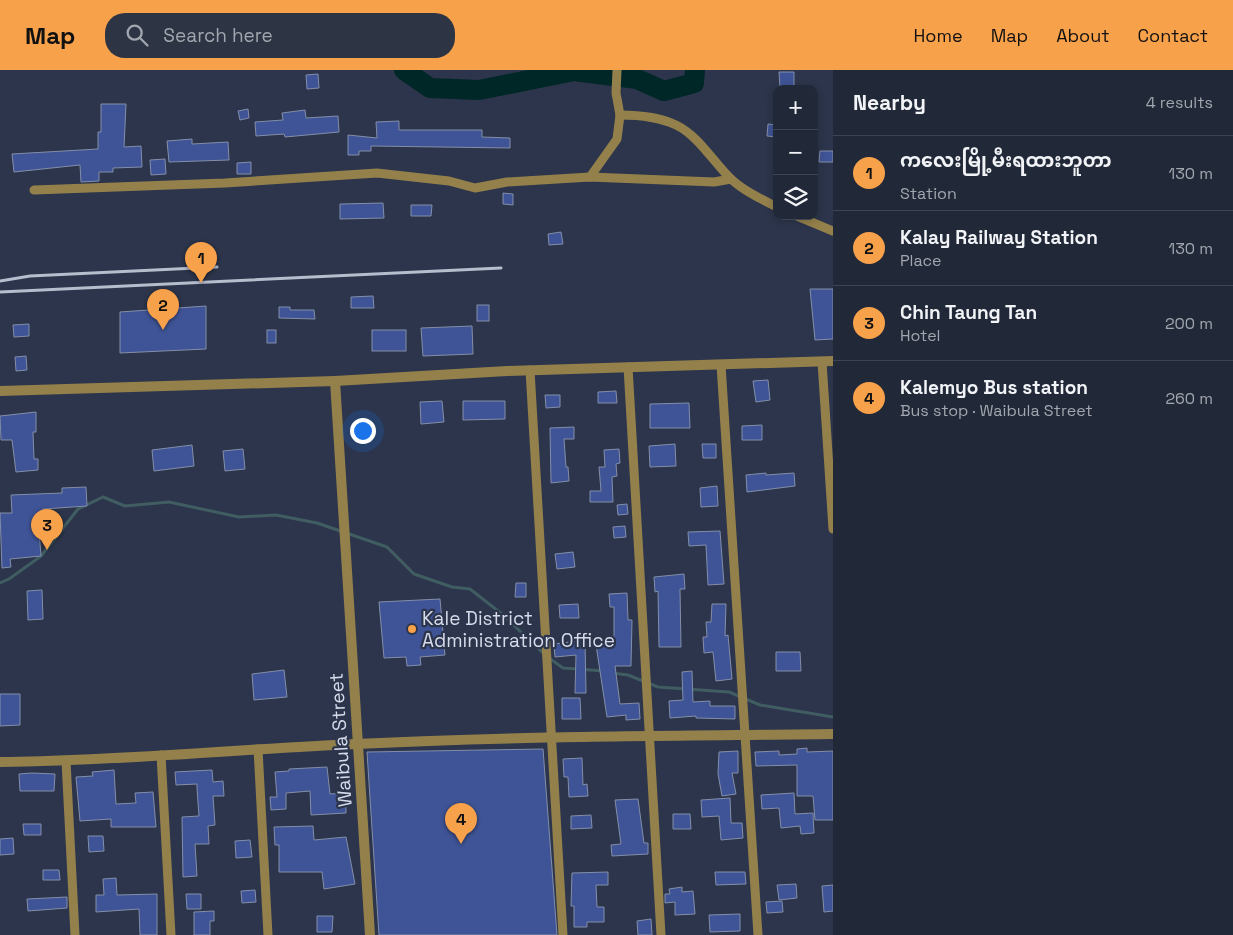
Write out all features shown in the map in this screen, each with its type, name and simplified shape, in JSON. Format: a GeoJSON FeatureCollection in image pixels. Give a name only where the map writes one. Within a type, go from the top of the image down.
{"type":"FeatureCollection","features":[{"type":"Feature","properties":{"kind":"street"},"geometry":{"type":"LineString","coordinates":[[590,177],[617,139],[620,115],[616,93],[617,70]]}},
{"type":"Feature","properties":{"kind":"street"},"geometry":{"type":"LineString","coordinates":[[620,115],[644,115],[677,125],[704,148],[731,179],[758,198],[773,205]]}},
{"type":"Feature","properties":{"kind":"street"},"geometry":{"type":"LineString","coordinates":[[34,190],[225,183],[376,174],[448,181],[475,188],[507,182],[590,177],[714,182],[731,179]]}},
{"type":"Feature","properties":{"kind":"street"},"geometry":{"type":"LineString","coordinates":[[807,220],[833,230]]}},
{"type":"Feature","properties":{"kind":"street"},"geometry":{"type":"LineString","coordinates":[[0,391],[334,381],[530,370],[828,362],[833,529]]}},
{"type":"Feature","properties":{"kind":"street"},"geometry":{"type":"LineString","coordinates":[[721,365],[758,935]]}},
{"type":"Feature","properties":{"kind":"street"},"geometry":{"type":"LineString","coordinates":[[628,367],[661,935]]}},
{"type":"Feature","properties":{"kind":"street"},"geometry":{"type":"LineString","coordinates":[[530,370],[544,646],[563,935]]}},
{"type":"Feature","properties":{"kind":"street","name":"Waibula Street"},"geometry":{"type":"LineString","coordinates":[[334,381],[370,935]]}},
{"type":"Feature","properties":{"kind":"street"},"geometry":{"type":"LineString","coordinates":[[0,762],[66,761],[357,744],[550,738],[833,734]]}},
{"type":"Feature","properties":{"kind":"street"},"geometry":{"type":"LineString","coordinates":[[258,749],[268,935]]}},
{"type":"Feature","properties":{"kind":"street"},"geometry":{"type":"LineString","coordinates":[[161,755],[171,935]]}},
{"type":"Feature","properties":{"kind":"street"},"geometry":{"type":"LineString","coordinates":[[66,761],[75,935]]}},
{"type":"Feature","properties":{"kind":"building"},"geometry":{"type":"Polygon","coordinates":[[[779,72],[794,72],[794,85],[780,85],[779,72]]]}},
{"type":"Feature","properties":{"kind":"building"},"geometry":{"type":"Polygon","coordinates":[[[318,74],[319,88],[307,89],[306,75],[318,74]]]}},
{"type":"Feature","properties":{"kind":"building"},"geometry":{"type":"Polygon","coordinates":[[[101,104],[126,104],[124,147],[141,146],[142,167],[113,168],[113,172],[99,172],[99,181],[81,182],[80,165],[14,172],[12,154],[98,149],[98,132],[101,132],[101,104]]]}},
{"type":"Feature","properties":{"kind":"building"},"geometry":{"type":"Polygon","coordinates":[[[248,109],[249,118],[240,120],[238,111],[248,109]]]}},
{"type":"Feature","properties":{"kind":"building"},"geometry":{"type":"Polygon","coordinates":[[[305,110],[306,118],[338,116],[339,132],[285,137],[284,134],[256,136],[255,122],[283,120],[282,113],[305,110]]]}},
{"type":"Feature","properties":{"kind":"building"},"geometry":{"type":"Polygon","coordinates":[[[399,121],[399,130],[482,130],[482,137],[510,138],[510,148],[371,146],[371,151],[359,151],[359,155],[348,155],[348,135],[377,138],[376,122],[399,121]]]}},
{"type":"Feature","properties":{"kind":"building"},"geometry":{"type":"Polygon","coordinates":[[[768,124],[773,125],[773,137],[767,136],[768,124]]]}},
{"type":"Feature","properties":{"kind":"building"},"geometry":{"type":"Polygon","coordinates":[[[192,139],[192,144],[228,142],[229,160],[169,162],[167,141],[192,139]]]}},
{"type":"Feature","properties":{"kind":"building"},"geometry":{"type":"Polygon","coordinates":[[[820,151],[833,151],[833,162],[819,162],[820,151]]]}},
{"type":"Feature","properties":{"kind":"building"},"geometry":{"type":"Polygon","coordinates":[[[165,159],[166,174],[151,175],[150,160],[165,159]]]}},
{"type":"Feature","properties":{"kind":"building"},"geometry":{"type":"Polygon","coordinates":[[[251,162],[251,174],[237,174],[237,163],[251,162]]]}},
{"type":"Feature","properties":{"kind":"building"},"geometry":{"type":"Polygon","coordinates":[[[503,193],[513,194],[513,205],[503,204],[503,193]]]}},
{"type":"Feature","properties":{"kind":"building"},"geometry":{"type":"Polygon","coordinates":[[[383,203],[384,218],[340,219],[340,204],[383,203]]]}},
{"type":"Feature","properties":{"kind":"building"},"geometry":{"type":"Polygon","coordinates":[[[411,205],[432,205],[431,216],[411,216],[411,205]]]}},
{"type":"Feature","properties":{"kind":"building"},"geometry":{"type":"Polygon","coordinates":[[[561,232],[563,244],[549,245],[548,234],[561,232]]]}},
{"type":"Feature","properties":{"kind":"building"},"geometry":{"type":"Polygon","coordinates":[[[810,289],[833,289],[833,339],[815,340],[810,289]]]}},
{"type":"Feature","properties":{"kind":"building"},"geometry":{"type":"Polygon","coordinates":[[[373,296],[374,308],[351,308],[351,297],[373,296]]]}},
{"type":"Feature","properties":{"kind":"building"},"geometry":{"type":"Polygon","coordinates":[[[477,305],[489,305],[489,321],[477,321],[477,305]]]}},
{"type":"Feature","properties":{"kind":"building"},"geometry":{"type":"Polygon","coordinates":[[[206,306],[206,349],[120,353],[120,312],[206,306]]]}},
{"type":"Feature","properties":{"kind":"building"},"geometry":{"type":"Polygon","coordinates":[[[279,307],[290,307],[290,310],[314,310],[315,319],[279,318],[279,307]]]}},
{"type":"Feature","properties":{"kind":"building"},"geometry":{"type":"Polygon","coordinates":[[[29,324],[29,336],[14,337],[13,325],[29,324]]]}},
{"type":"Feature","properties":{"kind":"building"},"geometry":{"type":"Polygon","coordinates":[[[472,326],[473,354],[423,356],[421,328],[472,326]]]}},
{"type":"Feature","properties":{"kind":"building"},"geometry":{"type":"Polygon","coordinates":[[[267,330],[276,330],[276,343],[267,343],[267,330]]]}},
{"type":"Feature","properties":{"kind":"building"},"geometry":{"type":"Polygon","coordinates":[[[372,330],[406,330],[406,351],[372,351],[372,330]]]}},
{"type":"Feature","properties":{"kind":"building"},"geometry":{"type":"Polygon","coordinates":[[[26,356],[27,370],[16,371],[15,357],[26,356]]]}},
{"type":"Feature","properties":{"kind":"building"},"geometry":{"type":"Polygon","coordinates":[[[768,380],[770,400],[756,402],[753,381],[768,380]]]}},
{"type":"Feature","properties":{"kind":"building"},"geometry":{"type":"Polygon","coordinates":[[[616,391],[617,403],[598,403],[598,392],[616,391]]]}},
{"type":"Feature","properties":{"kind":"building"},"geometry":{"type":"Polygon","coordinates":[[[545,395],[560,395],[560,407],[546,408],[545,395]]]}},
{"type":"Feature","properties":{"kind":"building"},"geometry":{"type":"Polygon","coordinates":[[[442,401],[444,422],[421,424],[420,402],[442,401]]]}},
{"type":"Feature","properties":{"kind":"building"},"geometry":{"type":"Polygon","coordinates":[[[463,401],[505,401],[505,419],[463,420],[463,401]]]}},
{"type":"Feature","properties":{"kind":"building"},"geometry":{"type":"Polygon","coordinates":[[[689,403],[690,428],[650,428],[650,404],[689,403]]]}},
{"type":"Feature","properties":{"kind":"building"},"geometry":{"type":"Polygon","coordinates":[[[36,412],[36,432],[33,432],[34,459],[38,459],[38,470],[16,472],[12,440],[1,440],[0,416],[36,412]]]}},
{"type":"Feature","properties":{"kind":"building"},"geometry":{"type":"Polygon","coordinates":[[[762,425],[762,440],[742,440],[742,426],[762,425]]]}},
{"type":"Feature","properties":{"kind":"building"},"geometry":{"type":"Polygon","coordinates":[[[574,427],[574,439],[564,439],[569,481],[551,483],[550,428],[574,427]]]}},
{"type":"Feature","properties":{"kind":"building"},"geometry":{"type":"Polygon","coordinates":[[[675,444],[676,466],[650,467],[649,446],[675,444]]]}},
{"type":"Feature","properties":{"kind":"building"},"geometry":{"type":"Polygon","coordinates":[[[702,444],[716,444],[716,458],[703,458],[702,444]]]}},
{"type":"Feature","properties":{"kind":"building"},"geometry":{"type":"Polygon","coordinates":[[[192,445],[194,466],[154,471],[152,450],[192,445]]]}},
{"type":"Feature","properties":{"kind":"building"},"geometry":{"type":"Polygon","coordinates":[[[243,449],[245,469],[225,471],[223,451],[243,449]]]}},
{"type":"Feature","properties":{"kind":"building"},"geometry":{"type":"Polygon","coordinates":[[[619,449],[620,463],[616,464],[617,476],[612,477],[613,502],[590,502],[590,491],[601,491],[599,467],[605,467],[604,450],[619,449]]]}},
{"type":"Feature","properties":{"kind":"building"},"geometry":{"type":"Polygon","coordinates":[[[766,473],[766,475],[794,473],[795,486],[747,492],[746,475],[766,473]]]}},
{"type":"Feature","properties":{"kind":"building"},"geometry":{"type":"Polygon","coordinates":[[[717,486],[718,506],[701,507],[700,488],[717,486]]]}},
{"type":"Feature","properties":{"kind":"building"},"geometry":{"type":"Polygon","coordinates":[[[86,487],[87,506],[43,509],[44,531],[39,531],[41,556],[10,559],[11,567],[2,568],[0,513],[12,513],[11,495],[62,493],[62,488],[86,487]]]}},
{"type":"Feature","properties":{"kind":"building"},"geometry":{"type":"Polygon","coordinates":[[[627,504],[628,514],[618,515],[617,505],[627,504]]]}},
{"type":"Feature","properties":{"kind":"building"},"geometry":{"type":"Polygon","coordinates":[[[625,526],[626,537],[614,538],[613,527],[625,526]]]}},
{"type":"Feature","properties":{"kind":"building"},"geometry":{"type":"Polygon","coordinates":[[[720,531],[724,584],[708,585],[706,545],[689,546],[688,532],[720,531]]]}},
{"type":"Feature","properties":{"kind":"building"},"geometry":{"type":"Polygon","coordinates":[[[573,552],[575,567],[557,569],[555,554],[573,552]]]}},
{"type":"Feature","properties":{"kind":"building"},"geometry":{"type":"Polygon","coordinates":[[[684,574],[685,589],[680,589],[681,647],[659,647],[658,591],[655,592],[654,577],[684,574]]]}},
{"type":"Feature","properties":{"kind":"building"},"geometry":{"type":"Polygon","coordinates":[[[516,583],[526,583],[526,597],[515,597],[516,583]]]}},
{"type":"Feature","properties":{"kind":"building"},"geometry":{"type":"Polygon","coordinates":[[[42,590],[43,619],[28,620],[27,591],[42,590]]]}},
{"type":"Feature","properties":{"kind":"building"},"geometry":{"type":"Polygon","coordinates":[[[627,593],[628,620],[632,620],[631,666],[615,666],[620,704],[639,703],[640,719],[626,720],[626,715],[607,717],[596,645],[614,645],[614,607],[610,607],[609,594],[627,593]]]}},
{"type":"Feature","properties":{"kind":"building","name":"Kale District Administration Office"},"geometry":{"type":"Polygon","coordinates":[[[440,599],[445,655],[420,657],[421,665],[407,666],[406,657],[384,658],[379,602],[440,599]]]}},
{"type":"Feature","properties":{"kind":"building"},"geometry":{"type":"Polygon","coordinates":[[[578,604],[579,618],[560,618],[559,605],[578,604]]]}},
{"type":"Feature","properties":{"kind":"building"},"geometry":{"type":"Polygon","coordinates":[[[712,604],[726,604],[725,636],[728,635],[732,679],[716,681],[713,652],[704,653],[703,637],[707,637],[706,622],[711,622],[712,604]]]}},
{"type":"Feature","properties":{"kind":"building"},"geometry":{"type":"Polygon","coordinates":[[[585,640],[586,693],[575,693],[576,655],[555,657],[554,644],[585,640]]]}},
{"type":"Feature","properties":{"kind":"building"},"geometry":{"type":"Polygon","coordinates":[[[776,652],[800,652],[801,671],[776,671],[776,652]]]}},
{"type":"Feature","properties":{"kind":"building"},"geometry":{"type":"Polygon","coordinates":[[[284,670],[287,697],[254,700],[252,674],[284,670]]]}},
{"type":"Feature","properties":{"kind":"building"},"geometry":{"type":"Polygon","coordinates":[[[692,671],[693,702],[710,701],[710,706],[735,706],[735,719],[696,718],[696,716],[670,718],[669,701],[683,700],[682,672],[692,671]]]}},
{"type":"Feature","properties":{"kind":"building"},"geometry":{"type":"Polygon","coordinates":[[[0,694],[20,694],[20,725],[0,726],[0,694]]]}},
{"type":"Feature","properties":{"kind":"building"},"geometry":{"type":"Polygon","coordinates":[[[562,698],[580,698],[581,719],[562,719],[562,698]]]}},
{"type":"Feature","properties":{"kind":"building"},"geometry":{"type":"Polygon","coordinates":[[[807,748],[807,752],[833,751],[833,820],[815,820],[813,796],[797,796],[797,765],[756,766],[755,752],[779,751],[779,755],[797,754],[797,749],[807,748]]]}},
{"type":"Feature","properties":{"kind":"building"},"geometry":{"type":"Polygon","coordinates":[[[543,749],[557,935],[379,935],[367,752],[543,749]]]}},
{"type":"Feature","properties":{"kind":"building"},"geometry":{"type":"Polygon","coordinates":[[[738,751],[738,773],[732,773],[736,794],[722,796],[718,774],[719,752],[738,751]]]}},
{"type":"Feature","properties":{"kind":"building"},"geometry":{"type":"Polygon","coordinates":[[[582,758],[583,785],[587,784],[588,796],[569,797],[568,777],[564,777],[563,759],[582,758]]]}},
{"type":"Feature","properties":{"kind":"building"},"geometry":{"type":"Polygon","coordinates":[[[327,767],[330,794],[346,793],[346,813],[311,815],[310,791],[286,793],[286,809],[271,810],[270,797],[277,797],[275,772],[289,771],[289,769],[327,767]]]}},
{"type":"Feature","properties":{"kind":"building"},"geometry":{"type":"Polygon","coordinates":[[[114,770],[116,804],[136,803],[135,793],[153,792],[156,827],[111,827],[111,819],[80,821],[76,777],[93,776],[92,772],[114,770]]]}},
{"type":"Feature","properties":{"kind":"building"},"geometry":{"type":"Polygon","coordinates":[[[212,770],[213,782],[223,781],[224,796],[213,796],[215,825],[208,826],[209,844],[195,844],[197,876],[183,877],[182,817],[199,816],[197,784],[176,785],[175,772],[212,770]]]}},
{"type":"Feature","properties":{"kind":"building"},"geometry":{"type":"Polygon","coordinates":[[[19,774],[55,774],[54,791],[20,791],[19,774]]]}},
{"type":"Feature","properties":{"kind":"building"},"geometry":{"type":"Polygon","coordinates":[[[794,793],[795,814],[813,813],[814,833],[801,834],[800,826],[781,828],[779,808],[762,809],[761,795],[794,793]]]}},
{"type":"Feature","properties":{"kind":"building"},"geometry":{"type":"Polygon","coordinates":[[[730,798],[731,823],[742,823],[743,838],[721,840],[719,816],[702,817],[701,800],[730,798]]]}},
{"type":"Feature","properties":{"kind":"building"},"geometry":{"type":"Polygon","coordinates":[[[638,799],[644,843],[648,843],[648,854],[612,856],[611,845],[621,844],[615,800],[638,799]]]}},
{"type":"Feature","properties":{"kind":"building"},"geometry":{"type":"Polygon","coordinates":[[[673,814],[690,814],[691,829],[673,829],[673,814]]]}},
{"type":"Feature","properties":{"kind":"building"},"geometry":{"type":"Polygon","coordinates":[[[591,815],[592,828],[571,829],[571,816],[591,815]]]}},
{"type":"Feature","properties":{"kind":"building"},"geometry":{"type":"Polygon","coordinates":[[[23,824],[41,824],[41,835],[24,835],[23,824]]]}},
{"type":"Feature","properties":{"kind":"building"},"geometry":{"type":"Polygon","coordinates":[[[313,826],[314,840],[346,837],[355,884],[324,889],[322,872],[279,872],[279,845],[275,845],[274,827],[313,826]]]}},
{"type":"Feature","properties":{"kind":"building"},"geometry":{"type":"Polygon","coordinates":[[[88,836],[103,836],[104,851],[89,852],[88,836]]]}},
{"type":"Feature","properties":{"kind":"building"},"geometry":{"type":"Polygon","coordinates":[[[13,838],[14,854],[0,855],[0,839],[13,838]]]}},
{"type":"Feature","properties":{"kind":"building"},"geometry":{"type":"Polygon","coordinates":[[[250,840],[252,857],[236,858],[235,841],[250,840]]]}},
{"type":"Feature","properties":{"kind":"building"},"geometry":{"type":"Polygon","coordinates":[[[43,870],[59,870],[60,880],[43,880],[43,870]]]}},
{"type":"Feature","properties":{"kind":"building"},"geometry":{"type":"Polygon","coordinates":[[[608,872],[608,885],[596,885],[597,907],[604,907],[604,922],[587,922],[587,927],[574,927],[574,906],[571,906],[572,873],[608,872]]]}},
{"type":"Feature","properties":{"kind":"building"},"geometry":{"type":"Polygon","coordinates":[[[715,872],[745,872],[746,884],[716,885],[715,872]]]}},
{"type":"Feature","properties":{"kind":"building"},"geometry":{"type":"Polygon","coordinates":[[[116,878],[117,895],[157,894],[157,935],[140,935],[139,909],[96,912],[96,895],[104,895],[103,879],[116,878]]]}},
{"type":"Feature","properties":{"kind":"building"},"geometry":{"type":"Polygon","coordinates":[[[796,884],[797,898],[779,900],[777,885],[796,884]]]}},
{"type":"Feature","properties":{"kind":"building"},"geometry":{"type":"Polygon","coordinates":[[[833,885],[833,911],[824,912],[822,886],[833,885]]]}},
{"type":"Feature","properties":{"kind":"building"},"geometry":{"type":"Polygon","coordinates":[[[682,887],[682,892],[693,891],[695,914],[675,915],[675,902],[665,903],[665,894],[670,894],[669,889],[682,887]]]}},
{"type":"Feature","properties":{"kind":"building"},"geometry":{"type":"Polygon","coordinates":[[[255,890],[256,902],[242,903],[241,891],[255,890]]]}},
{"type":"Feature","properties":{"kind":"building"},"geometry":{"type":"Polygon","coordinates":[[[186,894],[201,894],[201,909],[187,909],[186,894]]]}},
{"type":"Feature","properties":{"kind":"building"},"geometry":{"type":"Polygon","coordinates":[[[67,897],[67,908],[28,911],[27,899],[67,897]]]}},
{"type":"Feature","properties":{"kind":"building"},"geometry":{"type":"Polygon","coordinates":[[[782,901],[783,912],[767,913],[766,902],[782,901]]]}},
{"type":"Feature","properties":{"kind":"building"},"geometry":{"type":"Polygon","coordinates":[[[214,911],[214,921],[210,921],[210,935],[194,935],[194,912],[214,911]]]}},
{"type":"Feature","properties":{"kind":"building"},"geometry":{"type":"Polygon","coordinates":[[[740,914],[740,931],[710,932],[709,915],[740,914]]]}},
{"type":"Feature","properties":{"kind":"building"},"geometry":{"type":"Polygon","coordinates":[[[317,916],[333,916],[332,932],[317,932],[317,916]]]}},
{"type":"Feature","properties":{"kind":"building"},"geometry":{"type":"Polygon","coordinates":[[[651,919],[652,935],[638,935],[637,921],[651,919]]]}},
{"type":"Feature","properties":{"kind":"waterway"},"geometry":{"type":"LineString","coordinates":[[404,70],[430,88],[479,90],[574,71],[637,79],[664,91],[694,83],[695,70]]}},
{"type":"Feature","properties":{"kind":"waterway"},"geometry":{"type":"LineString","coordinates":[[0,583],[9,579],[41,556],[78,509],[103,497],[125,506],[169,502],[239,517],[276,515],[317,523],[387,547],[414,574],[452,587],[470,589],[502,614],[544,654]]}},
{"type":"Feature","properties":{"kind":"waterway"},"geometry":{"type":"LineString","coordinates":[[549,658],[563,668],[604,671]]}},
{"type":"Feature","properties":{"kind":"waterway"},"geometry":{"type":"LineString","coordinates":[[612,673],[628,675],[658,687],[729,692],[760,705],[833,717]]}},
{"type":"Feature","properties":{"kind":"railway"},"geometry":{"type":"LineString","coordinates":[[0,281],[30,276],[217,267]]}},
{"type":"Feature","properties":{"kind":"railway"},"geometry":{"type":"LineString","coordinates":[[0,292],[501,268]]}},
{"type":"Feature","properties":{"kind":"place","name":"ကလေးမြို့မီးရထားဘူတာ"},"geometry":{"type":"Point","coordinates":[201,283]}},
{"type":"Feature","properties":{"kind":"place","name":"Kalay Railway Station"},"geometry":{"type":"Point","coordinates":[163,330]}},
{"type":"Feature","properties":{"kind":"place","name":"Chin Taung Tan"},"geometry":{"type":"Point","coordinates":[47,550]}},
{"type":"Feature","properties":{"kind":"place","name":"Kale District Administration Office"},"geometry":{"type":"Point","coordinates":[412,629]}},
{"type":"Feature","properties":{"kind":"place","name":"Kalemyo Bus station"},"geometry":{"type":"Point","coordinates":[461,844]}}]}
